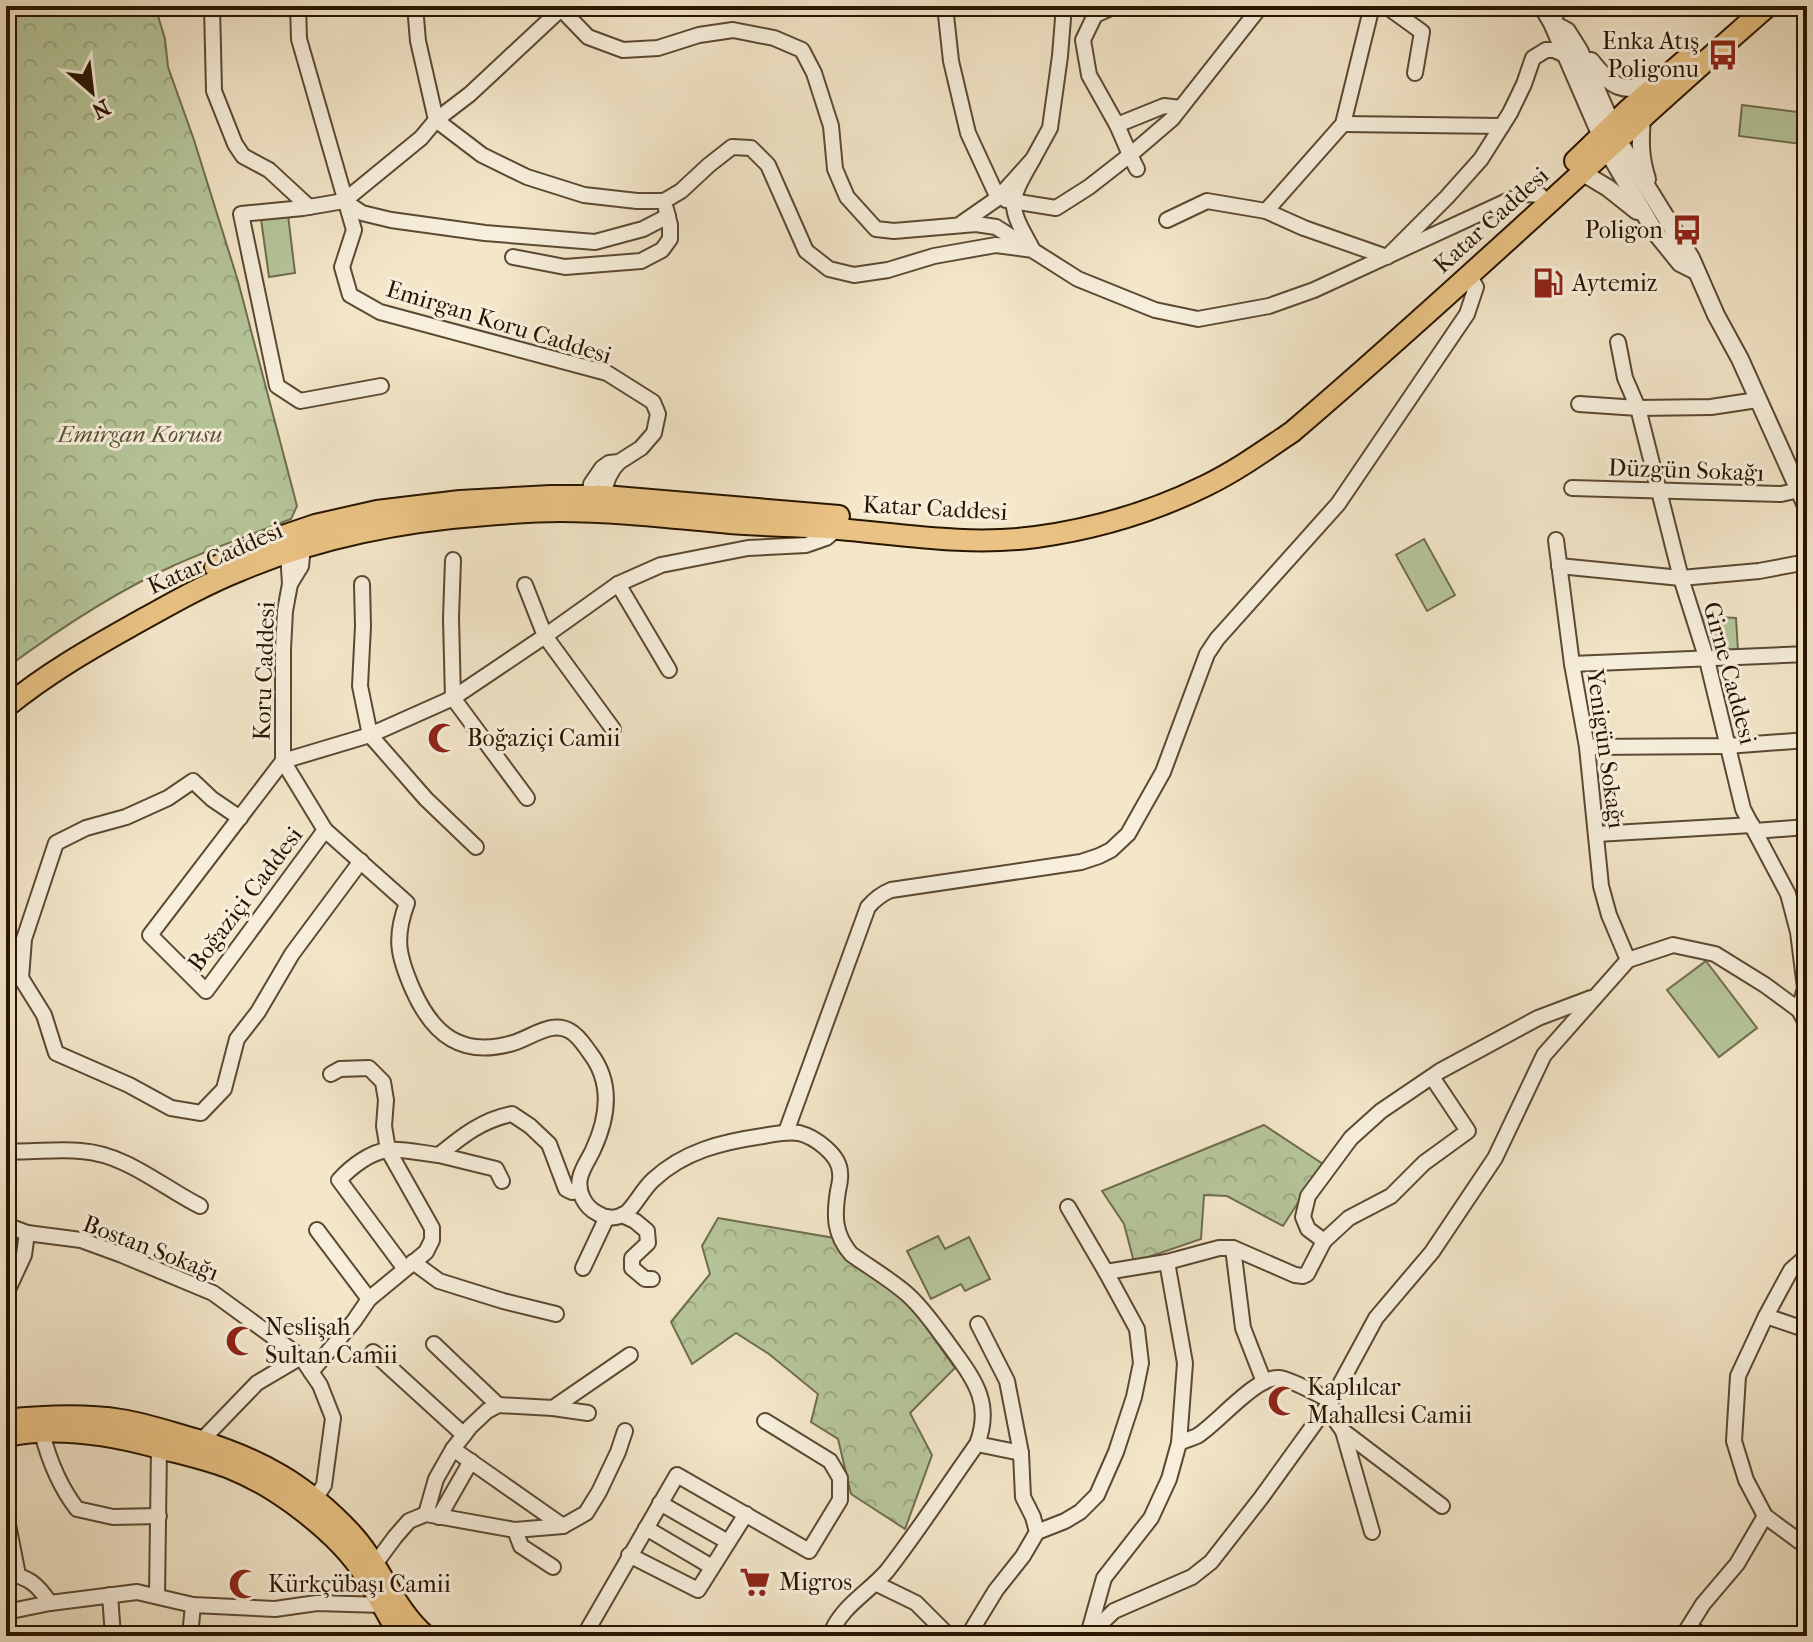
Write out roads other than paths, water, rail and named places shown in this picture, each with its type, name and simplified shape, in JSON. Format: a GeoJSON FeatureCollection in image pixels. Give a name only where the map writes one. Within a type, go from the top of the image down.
{"type":"FeatureCollection","features":[{"type":"Feature","properties":{"kind":"main road","name":"Katar Caddesi"},"geometry":{"type":"LineString","coordinates":[[6,691],[50,659],[119,617],[210,569],[293,541],[442,519],[597,504],[972,527],[1026,524],[1135,503],[1221,463],[1280,424],[1583,173],[1664,78],[1748,6]]}},
{"type":"Feature","properties":{"kind":"main road","name":"Katar Caddesi"},"geometry":{"type":"LineString","coordinates":[[597,504],[786,527],[961,540],[1002,540],[1076,530],[1155,507],[1207,485],[1239,468],[1292,432],[1464,271],[1540,195],[1610,138],[1642,118],[1768,6]]}},
{"type":"Feature","properties":{"kind":"main road","name":"Katar Caddesi"},"geometry":{"type":"LineString","coordinates":[[6,707],[66,664],[160,610],[293,541]]}},
{"type":"Feature","properties":{"kind":"main road"},"geometry":{"type":"LineString","coordinates":[[6,1420],[98,1417],[150,1426],[310,1506],[328,1533],[369,1568],[426,1636]]}},
{"type":"Feature","properties":{"kind":"main road"},"geometry":{"type":"LineString","coordinates":[[6,1436],[85,1433],[134,1440],[159,1448],[199,1449]]}},
{"type":"Feature","properties":{"kind":"main road"},"geometry":{"type":"LineString","coordinates":[[369,1568],[382,1605],[402,1636]]}},
{"type":"Feature","properties":{"kind":"street"},"geometry":{"type":"LineString","coordinates":[[212,6],[214,91],[235,144],[243,156],[269,170],[309,207]]}},
{"type":"Feature","properties":{"kind":"street"},"geometry":{"type":"LineString","coordinates":[[298,6],[299,39],[344,201],[362,213],[485,233],[595,242],[643,229],[661,220]]}},
{"type":"Feature","properties":{"kind":"street"},"geometry":{"type":"LineString","coordinates":[[415,6],[418,41],[436,120],[482,155],[527,177],[584,195],[664,201],[681,191],[732,147],[751,148],[768,165],[806,251],[829,269],[854,275],[996,245],[1033,250]]}},
{"type":"Feature","properties":{"kind":"street"},"geometry":{"type":"LineString","coordinates":[[933,6],[946,12],[951,61],[968,133],[1033,250]]}},
{"type":"Feature","properties":{"kind":"street"},"geometry":{"type":"LineString","coordinates":[[958,226],[1006,200],[1050,128],[1064,6]]}},
{"type":"Feature","properties":{"kind":"street"},"geometry":{"type":"LineString","coordinates":[[1115,6],[1095,15],[1083,40],[1089,75],[1137,169]]}},
{"type":"Feature","properties":{"kind":"street"},"geometry":{"type":"LineString","coordinates":[[1006,200],[1056,208],[1089,187],[1172,119],[1261,6]]}},
{"type":"Feature","properties":{"kind":"street"},"geometry":{"type":"LineString","coordinates":[[1266,211],[1343,124],[1372,6]]}},
{"type":"Feature","properties":{"kind":"street"},"geometry":{"type":"LineString","coordinates":[[1386,6],[1422,32],[1415,73]]}},
{"type":"Feature","properties":{"kind":"street"},"geometry":{"type":"LineString","coordinates":[[1542,6],[1552,23],[1567,31],[1572,52],[1644,216],[1680,263],[1696,271]]}},
{"type":"Feature","properties":{"kind":"street"},"geometry":{"type":"LineString","coordinates":[[1552,23],[1560,6]]}},
{"type":"Feature","properties":{"kind":"street"},"geometry":{"type":"LineString","coordinates":[[381,386],[300,401],[277,386],[241,214],[344,201],[421,138],[436,120],[470,94],[563,7],[588,37],[623,50],[658,48],[699,35],[733,30],[774,38],[802,50],[814,73],[831,126],[835,169],[847,197],[876,229],[894,231],[976,224],[996,227],[1078,279],[1155,310],[1198,319],[1269,306],[1314,290],[1507,201],[1526,194],[1540,195]]}},
{"type":"Feature","properties":{"kind":"street"},"geometry":{"type":"LineString","coordinates":[[1387,257],[1481,159],[1524,84],[1533,58],[1546,50],[1572,52],[1590,59],[1604,77],[1627,89],[1664,78]]}},
{"type":"Feature","properties":{"kind":"street"},"geometry":{"type":"LineString","coordinates":[[1117,125],[1164,106],[1181,108]]}},
{"type":"Feature","properties":{"kind":"street"},"geometry":{"type":"LineString","coordinates":[[1642,118],[1641,154],[1653,196]]}},
{"type":"Feature","properties":{"kind":"street"},"geometry":{"type":"LineString","coordinates":[[1343,124],[1502,126]]}},
{"type":"Feature","properties":{"kind":"street"},"geometry":{"type":"LineString","coordinates":[[1610,138],[1653,196],[1691,258],[1807,508]]}},
{"type":"Feature","properties":{"kind":"street"},"geometry":{"type":"LineString","coordinates":[[1583,173],[1644,216]]}},
{"type":"Feature","properties":{"kind":"street","name":"Emirgan Koru Caddesi"},"geometry":{"type":"LineString","coordinates":[[344,201],[354,230],[342,267],[350,295],[380,312],[607,373],[653,402],[658,414],[654,433],[641,448],[614,467],[597,504]]}},
{"type":"Feature","properties":{"kind":"street"},"geometry":{"type":"LineString","coordinates":[[513,257],[565,267],[641,261],[662,250],[670,239],[670,225],[637,201]]}},
{"type":"Feature","properties":{"kind":"street"},"geometry":{"type":"LineString","coordinates":[[661,220],[664,201]]}},
{"type":"Feature","properties":{"kind":"street"},"geometry":{"type":"LineString","coordinates":[[1167,220],[1207,201],[1266,211],[1387,257]]}},
{"type":"Feature","properties":{"kind":"street"},"geometry":{"type":"LineString","coordinates":[[786,1132],[873,900],[891,890],[1081,862],[1111,850],[1128,834],[1163,772],[1200,669],[1212,646],[1338,504],[1467,314],[1476,287],[1464,271]]}},
{"type":"Feature","properties":{"kind":"street","name":"Girne Caddesi"},"geometry":{"type":"LineString","coordinates":[[1618,342],[1625,378],[1638,408],[1681,578],[1707,660],[1743,809],[1788,894],[1798,932],[1805,988],[1799,1010]]}},
{"type":"Feature","properties":{"kind":"street"},"geometry":{"type":"LineString","coordinates":[[1579,404],[1638,408],[1711,407],[1757,400]]}},
{"type":"Feature","properties":{"kind":"street","name":"Düzgün Sokağı"},"geometry":{"type":"LineString","coordinates":[[1572,488],[1781,494],[1799,490]]}},
{"type":"Feature","properties":{"kind":"street"},"geometry":{"type":"LineString","coordinates":[[283,761],[370,735],[453,698],[618,584],[661,565],[748,548],[806,545],[826,538],[837,529]]}},
{"type":"Feature","properties":{"kind":"street","name":"Yenigün Sokağı"},"geometry":{"type":"LineString","coordinates":[[1556,540],[1572,664],[1587,747],[1601,886],[1609,915],[1628,960]]}},
{"type":"Feature","properties":{"kind":"street","name":"Koru Caddesi"},"geometry":{"type":"LineString","coordinates":[[293,541],[301,566],[290,584],[285,611],[283,761],[325,830],[407,903],[400,921],[398,940],[401,958],[411,987],[431,1023],[457,1043],[492,1047],[559,1027],[579,1038],[596,1061],[606,1086],[605,1113],[601,1132],[580,1178],[580,1190]]}},
{"type":"Feature","properties":{"kind":"street"},"geometry":{"type":"LineString","coordinates":[[453,560],[453,698],[527,798]]}},
{"type":"Feature","properties":{"kind":"street"},"geometry":{"type":"LineString","coordinates":[[1559,566],[1681,578],[1759,571],[1807,562]]}},
{"type":"Feature","properties":{"kind":"street"},"geometry":{"type":"LineString","coordinates":[[362,584],[360,686],[370,735],[426,799],[476,847]]}},
{"type":"Feature","properties":{"kind":"street"},"geometry":{"type":"LineString","coordinates":[[618,584],[669,670]]}},
{"type":"Feature","properties":{"kind":"street"},"geometry":{"type":"LineString","coordinates":[[525,585],[545,636],[613,729]]}},
{"type":"Feature","properties":{"kind":"street"},"geometry":{"type":"LineString","coordinates":[[1572,664],[1807,654]]}},
{"type":"Feature","properties":{"kind":"street"},"geometry":{"type":"LineString","coordinates":[[1587,747],[1727,746],[1807,740]]}},
{"type":"Feature","properties":{"kind":"street","name":"Boğaziçi Caddesi"},"geometry":{"type":"LineString","coordinates":[[283,761],[150,935],[206,991],[325,830]]}},
{"type":"Feature","properties":{"kind":"street"},"geometry":{"type":"LineString","coordinates":[[240,818],[193,781],[168,798],[126,817],[86,828],[56,843],[24,939],[21,978],[44,1015],[56,1053],[129,1085],[171,1108],[201,1113],[224,1089],[237,1039],[258,1012],[292,954],[361,861]]}},
{"type":"Feature","properties":{"kind":"street"},"geometry":{"type":"LineString","coordinates":[[1596,834],[1807,827]]}},
{"type":"Feature","properties":{"kind":"street"},"geometry":{"type":"LineString","coordinates":[[1088,1636],[1114,1611],[1192,1577],[1211,1562],[1331,1401],[1376,1318],[1432,1252],[1495,1158],[1544,1055],[1628,960],[1673,945],[1715,954],[1799,1010],[1807,1025]]}},
{"type":"Feature","properties":{"kind":"street"},"geometry":{"type":"LineString","coordinates":[[1324,1241],[1308,1229],[1303,1217],[1308,1196],[1351,1138],[1381,1111],[1432,1077],[1538,1018],[1595,996]]}},
{"type":"Feature","properties":{"kind":"street"},"geometry":{"type":"LineString","coordinates":[[311,1372],[369,1299],[426,1252],[432,1240],[432,1228],[388,1150],[383,1082],[369,1068],[340,1069],[331,1074]]}},
{"type":"Feature","properties":{"kind":"street"},"geometry":{"type":"LineString","coordinates":[[1106,1272],[1167,1262],[1219,1248],[1233,1248],[1295,1275],[1307,1274],[1324,1241],[1349,1218],[1391,1196],[1424,1163],[1468,1131],[1432,1077]]}},
{"type":"Feature","properties":{"kind":"street"},"geometry":{"type":"LineString","coordinates":[[439,1155],[467,1132],[495,1117],[512,1114],[549,1144],[566,1189],[572,1192],[580,1190],[585,1202],[600,1215],[635,1221],[647,1231],[648,1243],[632,1258],[632,1268],[645,1279],[652,1279]]}},
{"type":"Feature","properties":{"kind":"street"},"geometry":{"type":"LineString","coordinates":[[583,1268],[614,1216],[629,1211],[652,1181],[680,1159],[713,1145],[786,1132],[802,1134],[821,1144],[836,1160],[841,1174],[834,1211],[841,1241],[851,1254],[905,1292],[925,1311],[976,1382],[983,1408],[983,1428],[977,1444],[918,1529],[884,1574],[846,1610],[830,1636]]}},
{"type":"Feature","properties":{"kind":"street"},"geometry":{"type":"LineString","coordinates":[[502,1181],[496,1169],[439,1155],[388,1150],[351,1167],[339,1180],[409,1266],[439,1281],[556,1314]]}},
{"type":"Feature","properties":{"kind":"street"},"geometry":{"type":"LineString","coordinates":[[6,1151],[82,1151],[108,1157],[149,1174],[176,1194],[200,1206]]}},
{"type":"Feature","properties":{"kind":"street"},"geometry":{"type":"LineString","coordinates":[[968,1636],[1037,1532],[1080,1512],[1097,1495],[1116,1452],[1134,1397],[1141,1363],[1137,1329],[1068,1207]]}},
{"type":"Feature","properties":{"kind":"street","name":"Bostan Sokağı"},"geometry":{"type":"LineString","coordinates":[[6,1225],[27,1233],[81,1240],[213,1293],[301,1357],[320,1385],[333,1418],[324,1485],[310,1506]]}},
{"type":"Feature","properties":{"kind":"street"},"geometry":{"type":"LineString","coordinates":[[317,1230],[369,1299]]}},
{"type":"Feature","properties":{"kind":"street"},"geometry":{"type":"LineString","coordinates":[[6,1294],[24,1255],[27,1233]]}},
{"type":"Feature","properties":{"kind":"street"},"geometry":{"type":"LineString","coordinates":[[1233,1248],[1243,1328],[1264,1382]]}},
{"type":"Feature","properties":{"kind":"street"},"geometry":{"type":"LineString","coordinates":[[1807,1256],[1791,1270],[1738,1376],[1734,1441],[1746,1480],[1765,1516],[1807,1547]]}},
{"type":"Feature","properties":{"kind":"street"},"geometry":{"type":"LineString","coordinates":[[1088,1636],[1104,1578],[1151,1518],[1169,1479],[1179,1443],[1185,1363],[1167,1262]]}},
{"type":"Feature","properties":{"kind":"street"},"geometry":{"type":"LineString","coordinates":[[1766,1316],[1807,1330]]}},
{"type":"Feature","properties":{"kind":"street"},"geometry":{"type":"LineString","coordinates":[[978,1324],[1007,1381],[1021,1453],[1023,1497],[1037,1532]]}},
{"type":"Feature","properties":{"kind":"street"},"geometry":{"type":"LineString","coordinates":[[434,1344],[498,1405]]}},
{"type":"Feature","properties":{"kind":"street"},"geometry":{"type":"LineString","coordinates":[[373,1352],[464,1435]]}},
{"type":"Feature","properties":{"kind":"street"},"geometry":{"type":"LineString","coordinates":[[553,1408],[630,1355]]}},
{"type":"Feature","properties":{"kind":"street"},"geometry":{"type":"LineString","coordinates":[[199,1449],[257,1383],[301,1357]]}},
{"type":"Feature","properties":{"kind":"street"},"geometry":{"type":"LineString","coordinates":[[1179,1443],[1198,1435],[1271,1378],[1281,1378],[1331,1401]]}},
{"type":"Feature","properties":{"kind":"street"},"geometry":{"type":"LineString","coordinates":[[1331,1401],[1333,1417],[1343,1431],[1442,1506]]}},
{"type":"Feature","properties":{"kind":"street"},"geometry":{"type":"LineString","coordinates":[[433,1516],[436,1479],[453,1449],[487,1411],[498,1405],[588,1413]]}},
{"type":"Feature","properties":{"kind":"street"},"geometry":{"type":"LineString","coordinates":[[1807,1411],[1807,1422]]}},
{"type":"Feature","properties":{"kind":"street"},"geometry":{"type":"LineString","coordinates":[[584,1636],[677,1475],[809,1551],[840,1500],[840,1478],[830,1461],[765,1421]]}},
{"type":"Feature","properties":{"kind":"street"},"geometry":{"type":"LineString","coordinates":[[369,1568],[409,1521],[433,1516],[515,1530],[563,1526],[586,1513],[599,1492],[625,1431]]}},
{"type":"Feature","properties":{"kind":"street"},"geometry":{"type":"LineString","coordinates":[[1343,1431],[1372,1532]]}},
{"type":"Feature","properties":{"kind":"street"},"geometry":{"type":"LineString","coordinates":[[42,1433],[48,1455],[67,1496],[77,1509],[113,1517],[159,1516]]}},
{"type":"Feature","properties":{"kind":"street"},"geometry":{"type":"LineString","coordinates":[[977,1444],[1021,1453]]}},
{"type":"Feature","properties":{"kind":"street"},"geometry":{"type":"LineString","coordinates":[[157,1595],[159,1448]]}},
{"type":"Feature","properties":{"kind":"street"},"geometry":{"type":"LineString","coordinates":[[453,1449],[563,1526]]}},
{"type":"Feature","properties":{"kind":"street"},"geometry":{"type":"LineString","coordinates":[[433,1516],[471,1461]]}},
{"type":"Feature","properties":{"kind":"street"},"geometry":{"type":"LineString","coordinates":[[660,1503],[728,1542]]}},
{"type":"Feature","properties":{"kind":"street"},"geometry":{"type":"LineString","coordinates":[[6,1514],[12,1574],[39,1586],[50,1603]]}},
{"type":"Feature","properties":{"kind":"street"},"geometry":{"type":"LineString","coordinates":[[629,1555],[698,1590],[746,1514]]}},
{"type":"Feature","properties":{"kind":"street"},"geometry":{"type":"LineString","coordinates":[[1704,1636],[1686,1632],[1703,1604],[1737,1564],[1765,1516]]}},
{"type":"Feature","properties":{"kind":"street"},"geometry":{"type":"LineString","coordinates":[[646,1528],[712,1567]]}},
{"type":"Feature","properties":{"kind":"street"},"geometry":{"type":"LineString","coordinates":[[515,1530],[521,1546],[553,1567]]}},
{"type":"Feature","properties":{"kind":"street"},"geometry":{"type":"LineString","coordinates":[[875,1583],[916,1603],[949,1636]]}},
{"type":"Feature","properties":{"kind":"street"},"geometry":{"type":"LineString","coordinates":[[6,1612],[137,1592],[193,1605],[275,1609],[317,1603],[382,1605]]}},
{"type":"Feature","properties":{"kind":"street"},"geometry":{"type":"LineString","coordinates":[[110,1595],[113,1636]]}},
{"type":"Feature","properties":{"kind":"street"},"geometry":{"type":"LineString","coordinates":[[190,1636],[193,1605]]}},
{"type":"Feature","properties":{"kind":"place","name":"Enka Atış Poligonu"},"geometry":{"type":"Point","coordinates":[1723,55]}},
{"type":"Feature","properties":{"kind":"place","name":"Poligon"},"geometry":{"type":"Point","coordinates":[1687,230]}},
{"type":"Feature","properties":{"kind":"place","name":"Aytemiz"},"geometry":{"type":"Point","coordinates":[1548,283]}},
{"type":"Feature","properties":{"kind":"place","name":"Boğaziçi Camii"},"geometry":{"type":"Point","coordinates":[443,738]}},
{"type":"Feature","properties":{"kind":"place","name":"Neslişah Sultan Camii"},"geometry":{"type":"Point","coordinates":[241,1341]}},
{"type":"Feature","properties":{"kind":"place","name":"Kaplılcar Mahallesi Camii"},"geometry":{"type":"Point","coordinates":[1283,1401]}},
{"type":"Feature","properties":{"kind":"place","name":"Migros"},"geometry":{"type":"Point","coordinates":[755,1582]}},
{"type":"Feature","properties":{"kind":"place","name":"Kürkçübaşı Camii"},"geometry":{"type":"Point","coordinates":[244,1584]}},
{"type":"Feature","properties":{"kind":"park label","name":"Emirgan Korusu"},"geometry":{"type":"Point","coordinates":[140,434]}}]}
